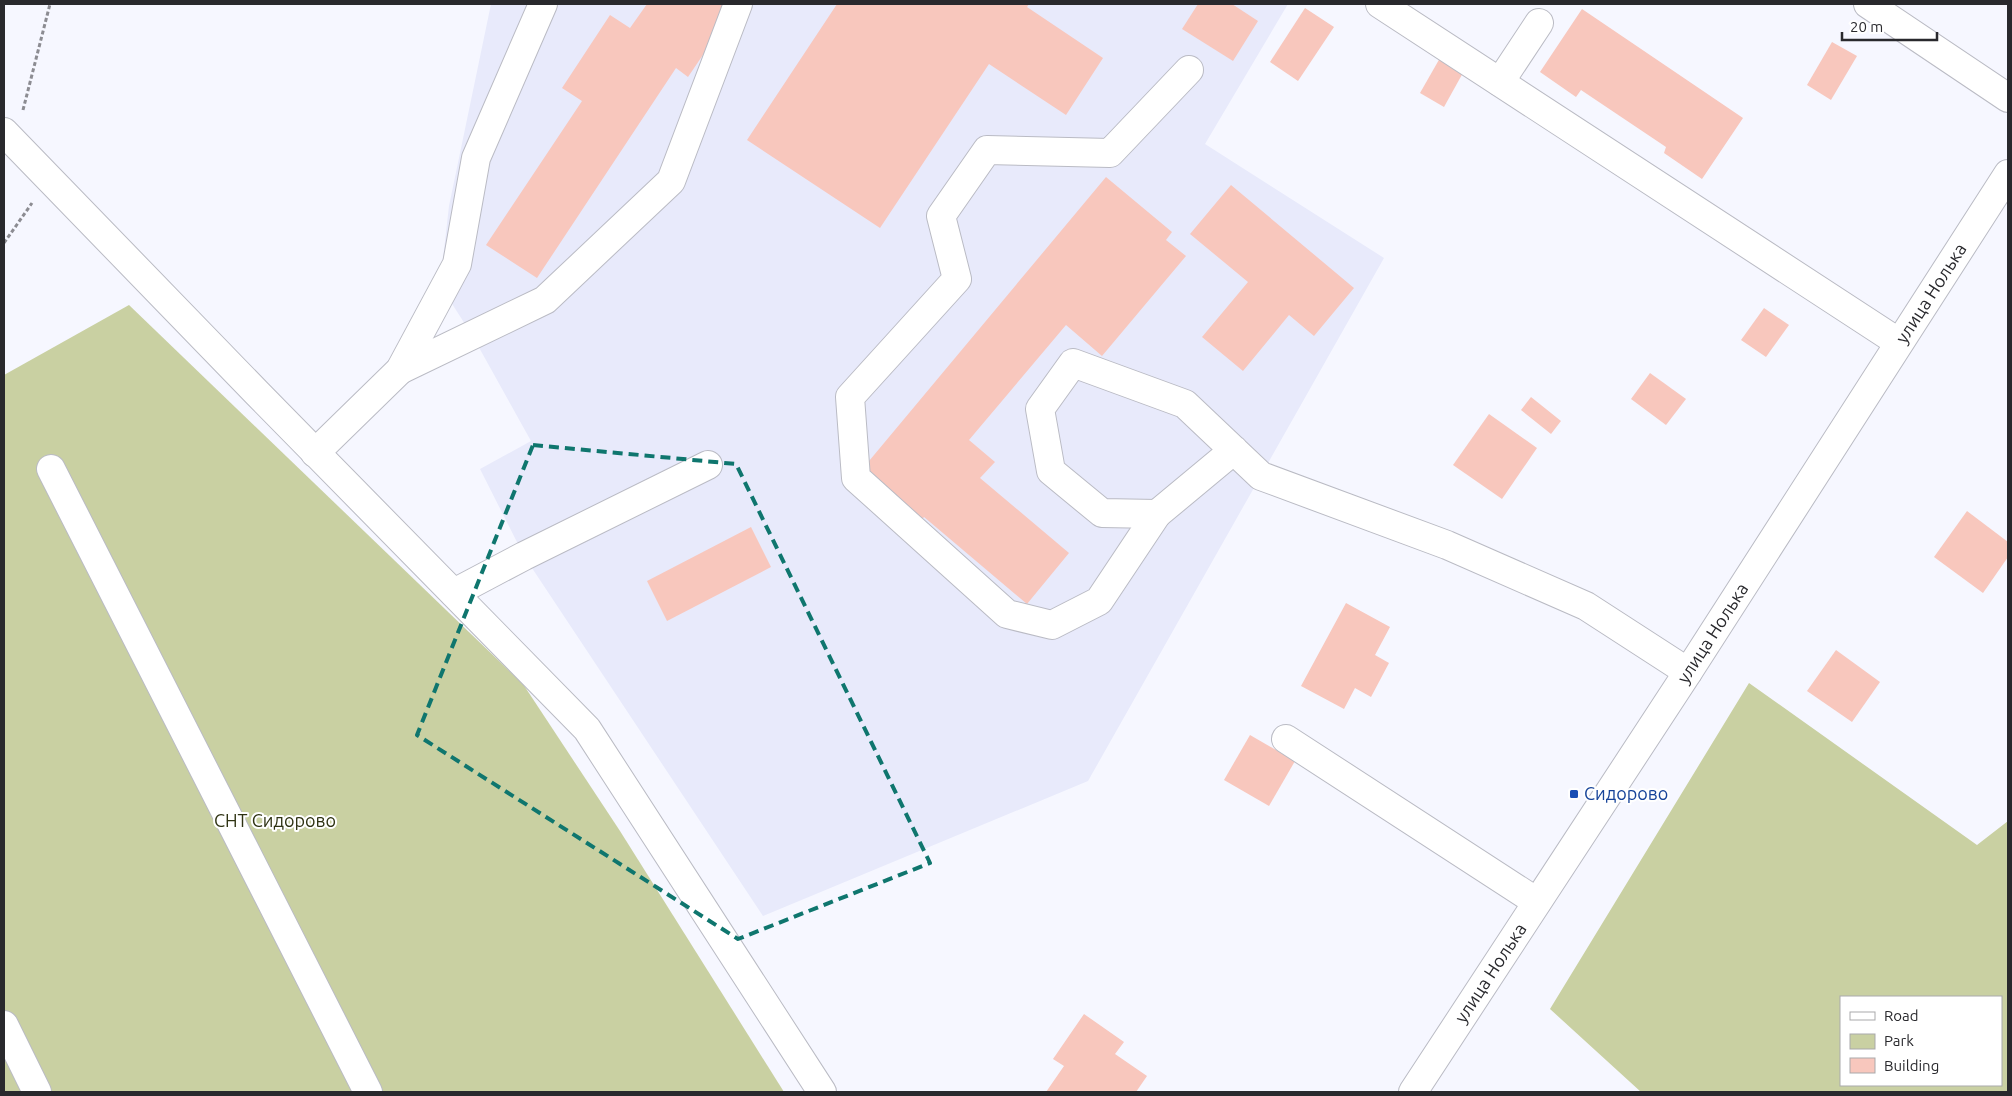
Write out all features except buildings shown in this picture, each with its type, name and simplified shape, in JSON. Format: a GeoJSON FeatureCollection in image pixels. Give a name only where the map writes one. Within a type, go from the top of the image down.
{"type":"FeatureCollection","features":[{"type":"Feature","properties":{"kind":"street"},"geometry":{"type":"LineString","coordinates":[[315,453],[400,370],[457,264],[476,158],[543,4]]}},
{"type":"Feature","properties":{"kind":"street"},"geometry":{"type":"LineString","coordinates":[[400,370],[546,300],[671,181],[738,4]]}},
{"type":"Feature","properties":{"kind":"street"},"geometry":{"type":"LineString","coordinates":[[1380,4],[1898,342]]}},
{"type":"Feature","properties":{"kind":"street"},"geometry":{"type":"LineString","coordinates":[[1868,4],[2008,98]]}},
{"type":"Feature","properties":{"kind":"street"},"geometry":{"type":"LineString","coordinates":[[1500,82],[1539,23]]}},
{"type":"Feature","properties":{"kind":"street"},"geometry":{"type":"LineString","coordinates":[[1189,70],[1110,153],[987,150],[941,216],[957,279],[850,397],[856,478],[1007,614],[1052,625],[1099,601],[1157,514],[1234,450]]}},
{"type":"Feature","properties":{"kind":"street"},"geometry":{"type":"LineString","coordinates":[[9,137],[315,453],[587,729],[822,1092]]}},
{"type":"Feature","properties":{"kind":"street","name":"улица Нолька"},"geometry":{"type":"LineString","coordinates":[[1413,1092],[1688,672],[1898,342],[2008,174]]}},
{"type":"Feature","properties":{"kind":"street"},"geometry":{"type":"LineString","coordinates":[[1157,514],[1102,513],[1051,471],[1040,409],[1073,363],[1185,404],[1261,476],[1447,545],[1586,606],[1688,672]]}},
{"type":"Feature","properties":{"kind":"street"},"geometry":{"type":"LineString","coordinates":[[454,593],[524,556],[708,465]]}},
{"type":"Feature","properties":{"kind":"street"},"geometry":{"type":"LineString","coordinates":[[51,469],[368,1092]]}},
{"type":"Feature","properties":{"kind":"street"},"geometry":{"type":"LineString","coordinates":[[1286,740],[1537,902]]}},
{"type":"Feature","properties":{"kind":"street"},"geometry":{"type":"LineString","coordinates":[[4,1025],[37,1092]]}},
{"type":"Feature","properties":{"kind":"path"},"geometry":{"type":"LineString","coordinates":[[9,137],[50,4]]}},
{"type":"Feature","properties":{"kind":"path"},"geometry":{"type":"LineString","coordinates":[[4,243],[49,178]]}},
{"type":"Feature","properties":{"kind":"highlighted area"},"geometry":{"type":"Polygon","coordinates":[[[533,445],[736,464],[930,863],[738,939],[417,735],[533,445]]]}},
{"type":"Feature","properties":{"kind":"shaded area"},"geometry":{"type":"Polygon","coordinates":[[[491,4],[1288,4],[1205,144],[1384,258],[1088,781],[763,916],[524,556],[480,469],[531,441],[472,335],[440,285],[449,206],[491,4]]]}},
{"type":"Feature","properties":{"kind":"green space","name":"СНТ Сидорово"},"geometry":{"type":"Polygon","coordinates":[[[129,305],[523,684],[620,831],[784,1092],[4,1092],[4,375],[129,305]]]}},
{"type":"Feature","properties":{"kind":"green space"},"geometry":{"type":"Polygon","coordinates":[[[1749,683],[1977,845],[2008,821],[2008,1092],[1641,1092],[1550,1009],[1749,683]]]}},
{"type":"Feature","properties":{"kind":"place","name":"Сидорово"},"geometry":{"type":"Point","coordinates":[1574,794]}}]}
